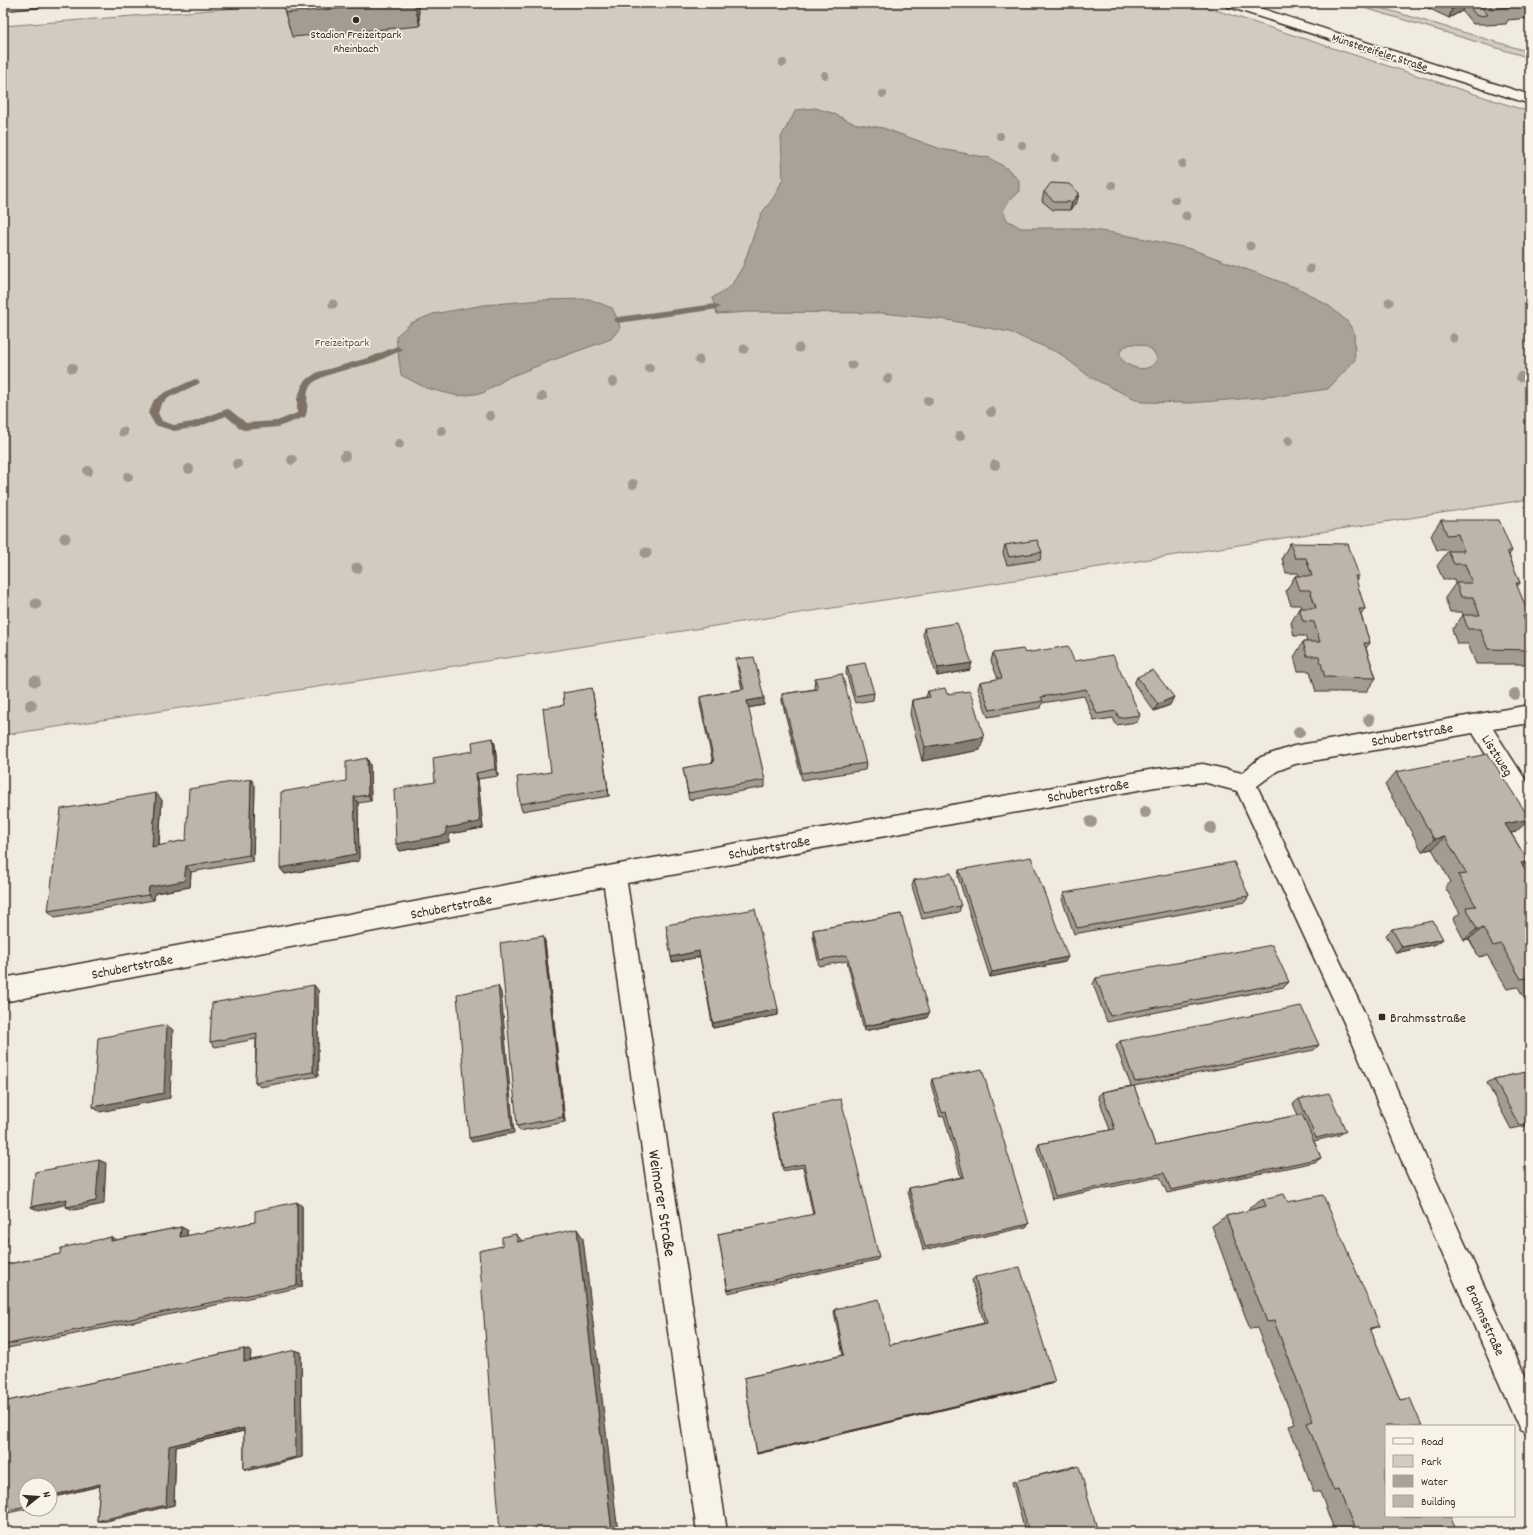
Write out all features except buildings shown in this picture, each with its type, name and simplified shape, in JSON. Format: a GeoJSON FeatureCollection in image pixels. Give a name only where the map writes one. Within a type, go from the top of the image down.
{"type":"FeatureCollection","features":[{"type":"Feature","properties":{"kind":"street"},"geometry":{"type":"LineString","coordinates":[[3,6],[38,3]]}},
{"type":"Feature","properties":{"kind":"street","name":"Münstereifeler Straße"},"geometry":{"type":"LineString","coordinates":[[1231,3],[1530,100]]}},
{"type":"Feature","properties":{"kind":"street","name":"Münstereifeler Straße"},"geometry":{"type":"LineString","coordinates":[[1262,3],[1530,90]]}},
{"type":"Feature","properties":{"kind":"street","name":"Schubertstraße"},"geometry":{"type":"LineString","coordinates":[[3,990],[614,875],[1155,778],[1203,773],[1245,783],[1269,764],[1294,756],[1530,714]]}},
{"type":"Feature","properties":{"kind":"street","name":"Lisztweg"},"geometry":{"type":"LineString","coordinates":[[1478,723],[1530,807]]}},
{"type":"Feature","properties":{"kind":"street","name":"Brahmsstraße"},"geometry":{"type":"LineString","coordinates":[[1245,783],[1356,1022],[1417,1167],[1530,1420]]}},
{"type":"Feature","properties":{"kind":"street","name":"Weimarer Straße"},"geometry":{"type":"LineString","coordinates":[[614,875],[712,1532]]}},
{"type":"Feature","properties":{"kind":"green space","name":"Freizeitpark"},"geometry":{"type":"Polygon","coordinates":[[[302,3],[1194,3],[1530,112],[1530,499],[1106,566],[4,735],[3,738],[3,26],[302,3]]]}},
{"type":"Feature","properties":{"kind":"green space"},"geometry":{"type":"Polygon","coordinates":[[[1348,3],[1365,3],[1530,52],[1530,58],[1348,3]]]}},
{"type":"Feature","properties":{"kind":"water"},"geometry":{"type":"Polygon","coordinates":[[[815,108],[832,113],[853,123],[883,128],[941,149],[990,158],[1008,169],[1019,180],[1019,191],[1008,202],[1003,211],[1007,220],[1021,228],[1078,228],[1156,241],[1191,249],[1300,289],[1329,306],[1347,321],[1354,332],[1355,360],[1328,389],[1278,396],[1190,403],[1141,402],[1090,377],[1059,353],[1009,332],[948,320],[882,313],[749,312],[717,314],[712,298],[731,286],[743,266],[761,214],[774,197],[783,179],[781,137],[796,110],[815,108]],[[1136,344],[1123,348],[1120,354],[1122,360],[1136,368],[1152,366],[1157,358],[1153,351],[1147,347],[1136,344]]]}},
{"type":"Feature","properties":{"kind":"water"},"geometry":{"type":"Polygon","coordinates":[[[589,299],[612,308],[620,328],[611,339],[509,377],[483,393],[458,396],[426,388],[401,375],[396,336],[411,323],[433,314],[484,305],[540,300],[589,299]]]}},
{"type":"Feature","properties":{"kind":"waterway"},"geometry":{"type":"LineString","coordinates":[[618,320],[715,307]]}},
{"type":"Feature","properties":{"kind":"waterway"},"geometry":{"type":"LineString","coordinates":[[195,382],[167,395],[157,402],[153,413],[158,423],[174,428],[195,425],[227,412],[244,427],[278,424],[302,415],[302,399],[307,383],[321,374],[374,359],[397,349]]}},
{"type":"Feature","properties":{"kind":"place","name":"Stadion Freizeitpark Rheinbach"},"geometry":{"type":"Point","coordinates":[356,20]}},
{"type":"Feature","properties":{"kind":"place","name":"Brahmsstraße"},"geometry":{"type":"Point","coordinates":[1382,1017]}}]}
